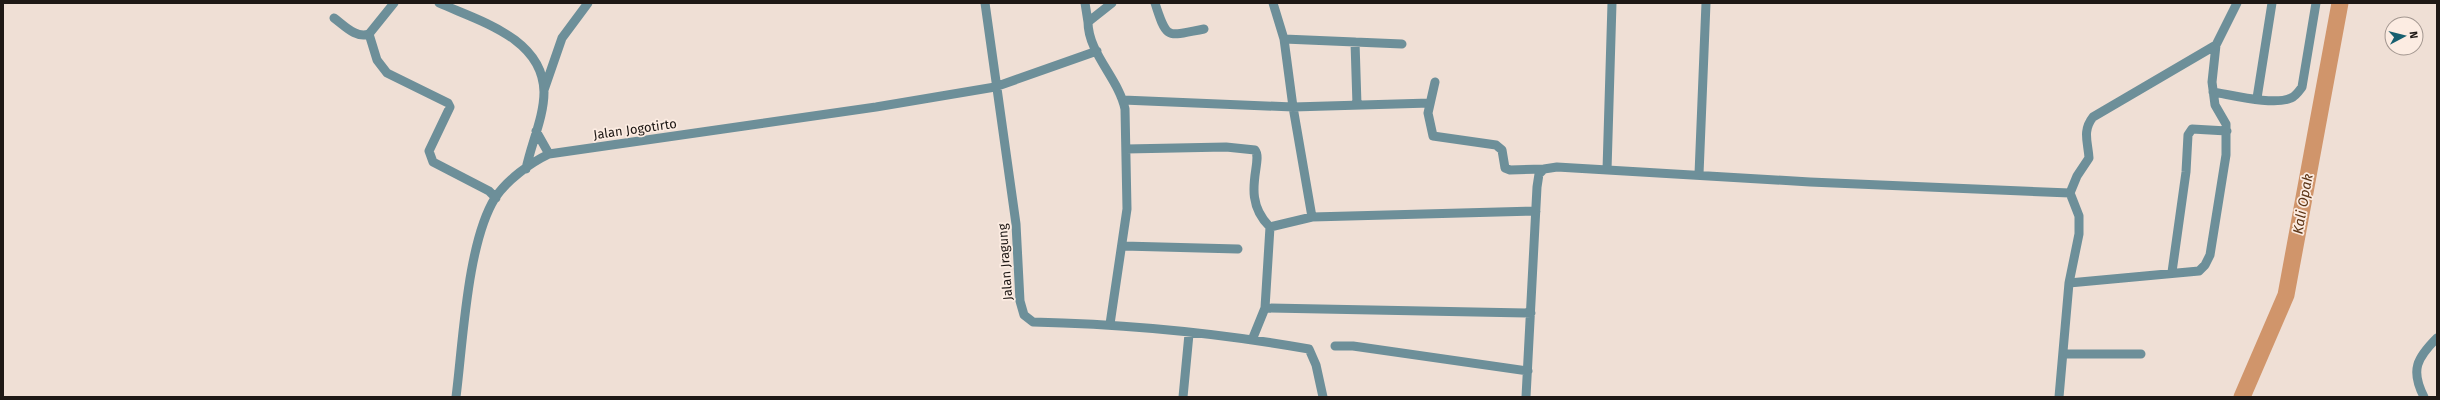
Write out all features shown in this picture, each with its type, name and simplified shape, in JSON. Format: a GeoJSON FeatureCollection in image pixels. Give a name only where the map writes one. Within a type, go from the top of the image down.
{"type":"FeatureCollection","features":[{"type":"Feature","properties":{"kind":"street"},"geometry":{"type":"LineString","coordinates":[[334,18],[358,35],[369,34],[394,3]]}},
{"type":"Feature","properties":{"kind":"street"},"geometry":{"type":"LineString","coordinates":[[439,3],[457,7],[504,32],[520,44],[540,67],[544,92]]}},
{"type":"Feature","properties":{"kind":"street"},"geometry":{"type":"LineString","coordinates":[[526,169],[544,92],[562,38],[588,3]]}},
{"type":"Feature","properties":{"kind":"street","name":"Jalan Jragung"},"geometry":{"type":"LineString","coordinates":[[985,3],[995,87],[1014,204],[1020,301],[1024,315],[1033,322],[1110,324],[1252,340],[1309,349],[1316,365],[1323,397]]}},
{"type":"Feature","properties":{"kind":"street"},"geometry":{"type":"LineString","coordinates":[[1086,3],[1088,22],[1097,51],[1123,100],[1128,209],[1110,324]]}},
{"type":"Feature","properties":{"kind":"street"},"geometry":{"type":"LineString","coordinates":[[1088,22],[1112,3]]}},
{"type":"Feature","properties":{"kind":"street"},"geometry":{"type":"LineString","coordinates":[[1155,3],[1162,28],[1173,35],[1204,29]]}},
{"type":"Feature","properties":{"kind":"street"},"geometry":{"type":"LineString","coordinates":[[1273,3],[1284,39],[1293,107],[1312,217]]}},
{"type":"Feature","properties":{"kind":"street"},"geometry":{"type":"LineString","coordinates":[[1607,170],[1612,3]]}},
{"type":"Feature","properties":{"kind":"street"},"geometry":{"type":"LineString","coordinates":[[1699,174],[1706,3]]}},
{"type":"Feature","properties":{"kind":"street"},"geometry":{"type":"LineString","coordinates":[[2069,283],[2172,272],[2199,271],[2206,266],[2210,255],[2226,155],[2227,131],[2225,119],[2215,105],[2212,82],[2216,45],[2237,3]]}},
{"type":"Feature","properties":{"kind":"street"},"geometry":{"type":"LineString","coordinates":[[2257,98],[2272,3]]}},
{"type":"Feature","properties":{"kind":"street"},"geometry":{"type":"LineString","coordinates":[[2213,92],[2257,98],[2291,98],[2302,87],[2316,3]]}},
{"type":"Feature","properties":{"kind":"street"},"geometry":{"type":"LineString","coordinates":[[369,34],[377,60],[387,73],[448,103],[450,107],[429,151],[433,162],[488,192],[496,198]]}},
{"type":"Feature","properties":{"kind":"street"},"geometry":{"type":"LineString","coordinates":[[1284,39],[1402,44]]}},
{"type":"Feature","properties":{"kind":"street"},"geometry":{"type":"LineString","coordinates":[[1355,42],[1357,105]]}},
{"type":"Feature","properties":{"kind":"street"},"geometry":{"type":"LineString","coordinates":[[2059,397],[2069,283],[2079,234],[2079,216],[2070,193],[2077,176],[2089,158],[2085,132],[2087,124],[2093,117],[2216,45]]}},
{"type":"Feature","properties":{"kind":"street","name":"Jalan Jogotirto"},"geometry":{"type":"LineString","coordinates":[[456,397],[472,275],[482,224],[496,198],[510,182],[526,169],[549,154],[876,107],[995,87],[1097,51]]}},
{"type":"Feature","properties":{"kind":"street"},"geometry":{"type":"LineString","coordinates":[[1435,82],[1428,113],[1433,136],[1496,145],[1502,150],[1505,168],[1510,170],[1557,167],[1699,174],[1810,182],[2070,193]]}},
{"type":"Feature","properties":{"kind":"street"},"geometry":{"type":"LineString","coordinates":[[1123,100],[1293,107],[1430,103]]}},
{"type":"Feature","properties":{"kind":"street"},"geometry":{"type":"LineString","coordinates":[[2172,272],[2186,172],[2188,135],[2192,129],[2227,131]]}},
{"type":"Feature","properties":{"kind":"street"},"geometry":{"type":"LineString","coordinates":[[536,131],[549,154]]}},
{"type":"Feature","properties":{"kind":"street"},"geometry":{"type":"LineString","coordinates":[[1126,149],[1226,148],[1255,150],[1257,156],[1253,184],[1254,197],[1258,209],[1270,227],[1265,308],[1252,340]]}},
{"type":"Feature","properties":{"kind":"street"},"geometry":{"type":"LineString","coordinates":[[1526,397],[1538,174],[1544,169]]}},
{"type":"Feature","properties":{"kind":"street"},"geometry":{"type":"LineString","coordinates":[[1270,227],[1312,217],[1536,211]]}},
{"type":"Feature","properties":{"kind":"street"},"geometry":{"type":"LineString","coordinates":[[1123,246],[1238,249]]}},
{"type":"Feature","properties":{"kind":"street"},"geometry":{"type":"LineString","coordinates":[[1265,308],[1531,313]]}},
{"type":"Feature","properties":{"kind":"street"},"geometry":{"type":"LineString","coordinates":[[1183,397],[1189,334]]}},
{"type":"Feature","properties":{"kind":"street"},"geometry":{"type":"LineString","coordinates":[[2424,397],[2417,379],[2418,363],[2422,355],[2437,338]]}},
{"type":"Feature","properties":{"kind":"street"},"geometry":{"type":"LineString","coordinates":[[1335,346],[1353,346],[1528,371]]}},
{"type":"Feature","properties":{"kind":"street"},"geometry":{"type":"LineString","coordinates":[[2063,354],[2141,354]]}},
{"type":"Feature","properties":{"kind":"waterway","name":"Kali Opak"},"geometry":{"type":"LineString","coordinates":[[2242,397],[2286,295],[2340,3]]}}]}
